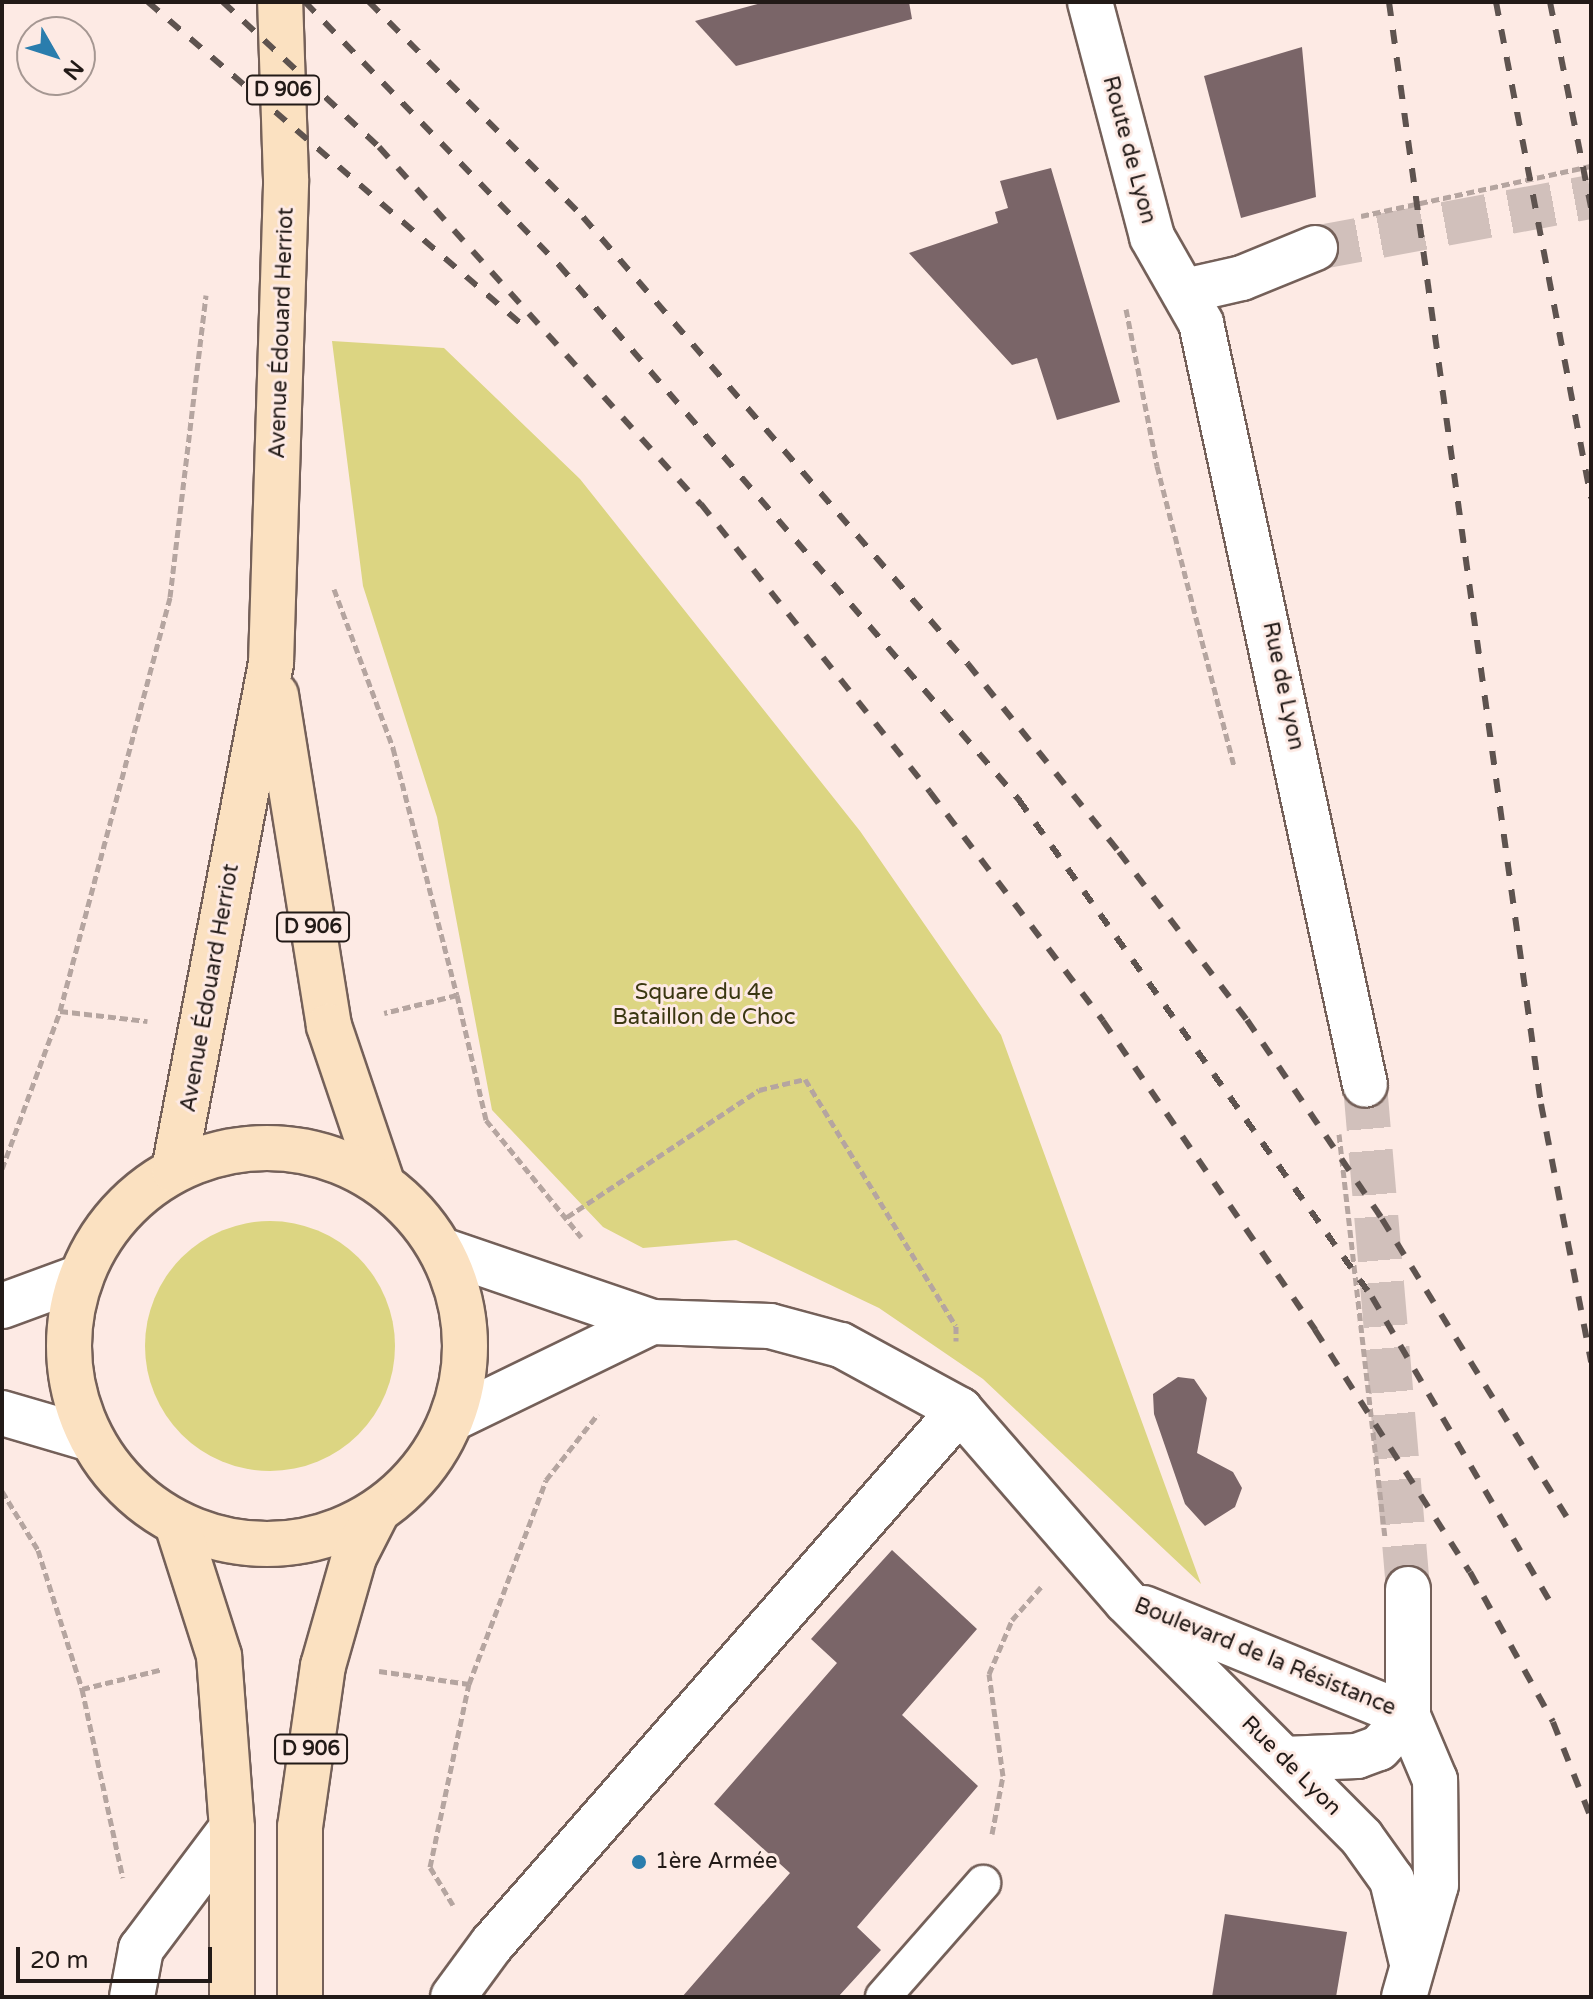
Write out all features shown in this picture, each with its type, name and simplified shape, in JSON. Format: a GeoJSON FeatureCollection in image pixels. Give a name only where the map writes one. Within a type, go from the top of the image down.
{"type":"FeatureCollection","features":[{"type":"Feature","properties":{"kind":"main road","name":"Avenue Édouard Herriot"},"geometry":{"type":"LineString","coordinates":[[174,1170],[271,663],[286,193],[280,2]]}},
{"type":"Feature","properties":{"kind":"main road","name":"Avenue Édouard Herriot"},"geometry":{"type":"LineString","coordinates":[[271,663],[329,1026],[382,1183]]}},
{"type":"Feature","properties":{"kind":"main road"},"geometry":{"type":"LineString","coordinates":[[280,1147],[334,1158],[382,1183],[442,1250],[462,1305],[466,1363],[452,1419],[422,1471],[377,1512],[330,1535],[279,1545],[226,1541],[177,1524],[127,1488],[91,1439],[72,1387],[69,1331],[81,1277],[117,1215],[174,1170],[226,1152],[280,1147]]}},
{"type":"Feature","properties":{"kind":"main road","name":"D 906"},"geometry":{"type":"LineString","coordinates":[[300,1997],[300,1827],[323,1666],[354,1557],[377,1512]]}},
{"type":"Feature","properties":{"kind":"main road"},"geometry":{"type":"LineString","coordinates":[[177,1524],[219,1656],[232,1828],[232,1997]]}},
{"type":"Feature","properties":{"kind":"street","name":"Route de Lyon"},"geometry":{"type":"LineString","coordinates":[[1090,2],[1152,237],[1185,291]]}},
{"type":"Feature","properties":{"kind":"street"},"geometry":{"type":"LineString","coordinates":[[1185,291],[1242,278],[1315,248]]}},
{"type":"Feature","properties":{"kind":"street","name":"Rue de Lyon"},"geometry":{"type":"LineString","coordinates":[[1185,291],[1201,323],[1264,590],[1365,1085]]}},
{"type":"Feature","properties":{"kind":"street","name":"Boulevard de la Résistance"},"geometry":{"type":"LineString","coordinates":[[442,1250],[652,1322],[770,1326],[841,1345],[960,1410],[1126,1601],[1408,1716]]}},
{"type":"Feature","properties":{"kind":"street"},"geometry":{"type":"LineString","coordinates":[[2,1306],[81,1277]]}},
{"type":"Feature","properties":{"kind":"street","name":"Boulevard de la Résistance"},"geometry":{"type":"LineString","coordinates":[[452,1419],[652,1322]]}},
{"type":"Feature","properties":{"kind":"street"},"geometry":{"type":"LineString","coordinates":[[453,1997],[492,1944],[960,1410]]}},
{"type":"Feature","properties":{"kind":"street"},"geometry":{"type":"LineString","coordinates":[[2,1413],[91,1439]]}},
{"type":"Feature","properties":{"kind":"street","name":"Rue de Lyon"},"geometry":{"type":"LineString","coordinates":[[1407,1978],[1436,1885],[1435,1780],[1408,1716],[1408,1589]]}},
{"type":"Feature","properties":{"kind":"street","name":"Rue de Lyon"},"geometry":{"type":"LineString","coordinates":[[1126,1601],[1362,1838],[1392,1880],[1407,1978]]}},
{"type":"Feature","properties":{"kind":"street"},"geometry":{"type":"LineString","coordinates":[[1284,1759],[1357,1756],[1379,1748],[1408,1716]]}},
{"type":"Feature","properties":{"kind":"street"},"geometry":{"type":"LineString","coordinates":[[132,1997],[141,1949],[232,1828]]}},
{"type":"Feature","properties":{"kind":"lane"},"geometry":{"type":"LineString","coordinates":[[883,1997],[983,1883]]}},
{"type":"Feature","properties":{"kind":"path"},"geometry":{"type":"LineString","coordinates":[[2,1169],[60,1011],[170,597],[206,295]]}},
{"type":"Feature","properties":{"kind":"path"},"geometry":{"type":"LineString","coordinates":[[393,748],[486,1120],[581,1233]]}},
{"type":"Feature","properties":{"kind":"path"},"geometry":{"type":"LineString","coordinates":[[375,1015],[457,995]]}},
{"type":"Feature","properties":{"kind":"path"},"geometry":{"type":"LineString","coordinates":[[60,1011],[160,1022]]}},
{"type":"Feature","properties":{"kind":"path"},"geometry":{"type":"LineString","coordinates":[[567,1217],[759,1090],[805,1079],[956,1326],[960,1410]]}},
{"type":"Feature","properties":{"kind":"path"},"geometry":{"type":"LineString","coordinates":[[492,1944],[454,1907],[430,1867],[469,1684],[546,1480],[599,1413],[592,1353]]}},
{"type":"Feature","properties":{"kind":"path"},"geometry":{"type":"LineString","coordinates":[[2,1491],[38,1550],[82,1689],[141,1949]]}},
{"type":"Feature","properties":{"kind":"path"},"geometry":{"type":"LineString","coordinates":[[983,1883],[1003,1776],[989,1674],[1012,1620],[1079,1546]]}},
{"type":"Feature","properties":{"kind":"path"},"geometry":{"type":"LineString","coordinates":[[82,1689],[178,1666]]}},
{"type":"Feature","properties":{"kind":"path"},"geometry":{"type":"LineString","coordinates":[[364,1669],[469,1684]]}},
{"type":"Feature","properties":{"kind":"green space","name":"Square du 4e Bataillon de Choc"},"geometry":{"type":"Polygon","coordinates":[[[332,341],[444,348],[580,479],[860,831],[1001,1035],[1201,1584],[983,1379],[879,1308],[736,1240],[643,1248],[603,1227],[492,1110],[437,817],[363,586],[332,341]]]}},
{"type":"Feature","properties":{"kind":"green space"},"geometry":{"type":"Polygon","coordinates":[[[270,1221],[306,1226],[329,1236],[349,1249],[367,1267],[390,1310],[395,1346],[390,1382],[380,1405],[367,1425],[349,1443],[306,1466],[270,1471],[234,1466],[211,1456],[191,1443],[173,1425],[150,1382],[145,1346],[150,1310],[160,1287],[173,1267],[191,1249],[234,1226],[270,1221]]]}},
{"type":"Feature","properties":{"kind":"building"},"geometry":{"type":"Polygon","coordinates":[[[765,2],[909,2],[912,19],[736,66],[695,21],[765,2]]]}},
{"type":"Feature","properties":{"kind":"building"},"geometry":{"type":"Polygon","coordinates":[[[1302,47],[1316,197],[1241,218],[1204,76],[1302,47]]]}},
{"type":"Feature","properties":{"kind":"building"},"geometry":{"type":"Polygon","coordinates":[[[1051,168],[1120,402],[1057,420],[1037,358],[1012,365],[909,253],[998,223],[995,212],[1008,208],[1000,181],[1051,168]]]}},
{"type":"Feature","properties":{"kind":"building"},"geometry":{"type":"Polygon","coordinates":[[[1178,1377],[1194,1379],[1207,1398],[1197,1453],[1233,1472],[1242,1488],[1235,1507],[1205,1526],[1185,1504],[1154,1414],[1153,1394],[1178,1377]]]}},
{"type":"Feature","properties":{"kind":"building"},"geometry":{"type":"Polygon","coordinates":[[[892,1550],[977,1629],[902,1715],[978,1786],[857,1927],[881,1950],[838,1997],[682,1997],[790,1873],[714,1804],[837,1663],[811,1639],[892,1550]]]}},
{"type":"Feature","properties":{"kind":"building"},"geometry":{"type":"Polygon","coordinates":[[[1225,1914],[1347,1932],[1336,1997],[1212,1997],[1225,1914]]]}},
{"type":"Feature","properties":{"kind":"tunnel"},"geometry":{"type":"LineString","coordinates":[[1315,248],[1591,197]]}},
{"type":"Feature","properties":{"kind":"tunnel"},"geometry":{"type":"LineString","coordinates":[[1365,1085],[1408,1589]]}},
{"type":"Feature","properties":{"kind":"railway"},"geometry":{"type":"LineString","coordinates":[[148,2],[527,329]]}},
{"type":"Feature","properties":{"kind":"railway"},"geometry":{"type":"LineString","coordinates":[[223,2],[379,147],[701,504],[930,792],[1103,1021],[1315,1330],[1470,1572],[1553,1722],[1591,1818]]}},
{"type":"Feature","properties":{"kind":"railway"},"geometry":{"type":"LineString","coordinates":[[305,2],[559,265],[1019,800],[1372,1297],[1554,1609]]}},
{"type":"Feature","properties":{"kind":"railway"},"geometry":{"type":"LineString","coordinates":[[369,2],[583,217],[968,664],[1119,852],[1247,1020],[1382,1219],[1572,1526]]}},
{"type":"Feature","properties":{"kind":"railway"},"geometry":{"type":"LineString","coordinates":[[1389,2],[1541,1104],[1591,1362]]}},
{"type":"Feature","properties":{"kind":"railway"},"geometry":{"type":"LineString","coordinates":[[1496,2],[1591,498]]}},
{"type":"Feature","properties":{"kind":"railway"},"geometry":{"type":"LineString","coordinates":[[1550,2],[1591,208]]}},
{"type":"Feature","properties":{"kind":"place","name":"1ère Armée"},"geometry":{"type":"Point","coordinates":[639,1862]}}]}
